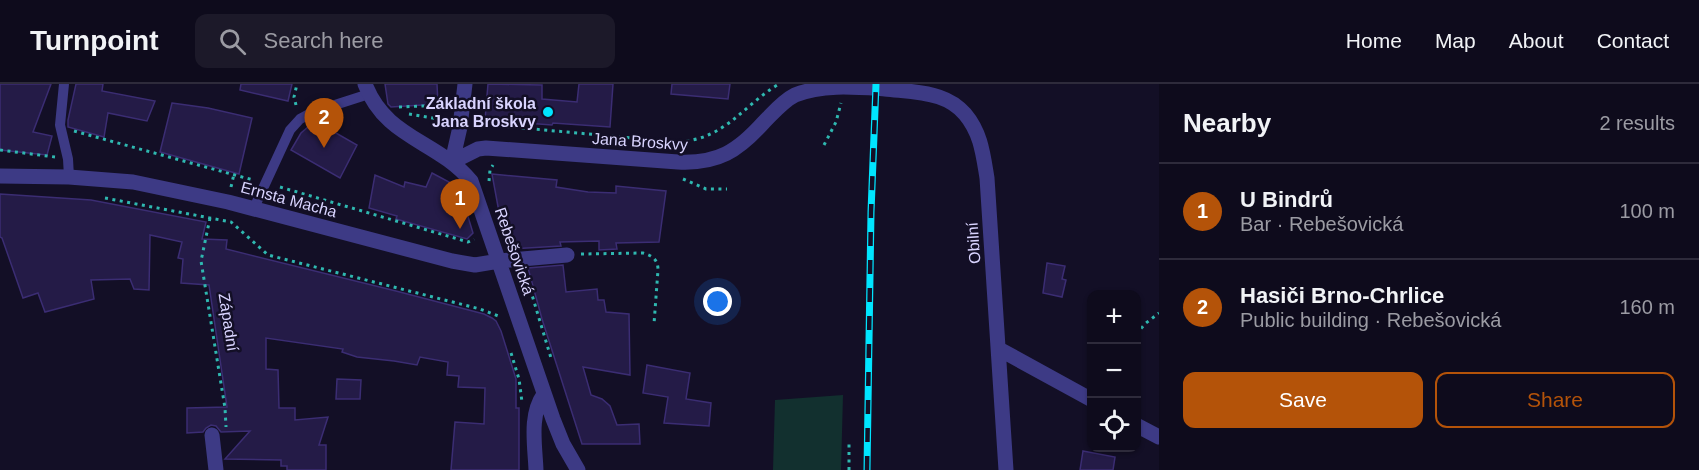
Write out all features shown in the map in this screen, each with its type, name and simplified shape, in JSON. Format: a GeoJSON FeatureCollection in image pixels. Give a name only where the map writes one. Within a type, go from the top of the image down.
{"type":"FeatureCollection","features":[{"type":"Feature","properties":{"kind":"street"},"geometry":{"type":"LineString","coordinates":[[452,162],[461,123],[465,84]]}},
{"type":"Feature","properties":{"kind":"street","name":"Jana Broskvy"},"geometry":{"type":"LineString","coordinates":[[452,162],[478,149],[486,148],[678,162],[705,161],[724,156],[738,147],[777,108],[795,95],[813,88],[843,86],[876,88]]}},
{"type":"Feature","properties":{"kind":"street","name":"Obilní"},"geometry":{"type":"LineString","coordinates":[[876,88],[926,93],[955,105],[975,128],[982,148],[987,178],[1006,470]]}},
{"type":"Feature","properties":{"kind":"street","name":"Rebešovická"},"geometry":{"type":"LineString","coordinates":[[367,89],[384,109],[392,123],[452,162],[474,186],[491,262],[563,444],[578,470]]}},
{"type":"Feature","properties":{"kind":"street","name":"Ernsta Macha"},"geometry":{"type":"LineString","coordinates":[[0,176],[69,177],[134,182],[254,208],[452,261],[475,265],[567,255]]}},
{"type":"Feature","properties":{"kind":"street"},"geometry":{"type":"LineString","coordinates":[[999,349],[1088,398]]}},
{"type":"Feature","properties":{"kind":"street"},"geometry":{"type":"LineString","coordinates":[[536,470],[535,414],[544,394]]}},
{"type":"Feature","properties":{"kind":"street"},"geometry":{"type":"LineString","coordinates":[[1141,427],[1159,437]]}},
{"type":"Feature","properties":{"kind":"street"},"geometry":{"type":"LineString","coordinates":[[216,470],[219,434]]}},
{"type":"Feature","properties":{"kind":"lane"},"geometry":{"type":"LineString","coordinates":[[64,84],[60,125],[68,159],[69,177]]}},
{"type":"Feature","properties":{"kind":"lane"},"geometry":{"type":"LineString","coordinates":[[254,208],[290,130],[300,119],[367,89]]}},
{"type":"Feature","properties":{"kind":"path"},"geometry":{"type":"LineString","coordinates":[[297,84],[294,97],[300,119]]}},
{"type":"Feature","properties":{"kind":"path"},"geometry":{"type":"LineString","coordinates":[[384,109],[461,123],[678,142],[707,136],[727,125],[758,98],[779,84]]}},
{"type":"Feature","properties":{"kind":"path"},"geometry":{"type":"LineString","coordinates":[[824,145],[840,111],[843,86]]}},
{"type":"Feature","properties":{"kind":"path"},"geometry":{"type":"LineString","coordinates":[[384,109],[439,105]]}},
{"type":"Feature","properties":{"kind":"path"},"geometry":{"type":"LineString","coordinates":[[67,129],[330,200],[468,242],[475,238],[478,246],[491,262]]}},
{"type":"Feature","properties":{"kind":"path"},"geometry":{"type":"LineString","coordinates":[[491,189],[490,170],[499,161],[509,160],[510,149]]}},
{"type":"Feature","properties":{"kind":"path"},"geometry":{"type":"LineString","coordinates":[[0,150],[68,159]]}},
{"type":"Feature","properties":{"kind":"path"},"geometry":{"type":"LineString","coordinates":[[95,196],[231,222],[268,255],[480,309],[501,317],[498,309]]}},
{"type":"Feature","properties":{"kind":"path","name":"Západní"},"geometry":{"type":"LineString","coordinates":[[210,218],[201,261],[225,408],[219,434]]}},
{"type":"Feature","properties":{"kind":"path"},"geometry":{"type":"LineString","coordinates":[[567,255],[644,253],[653,256],[658,265],[654,324]]}},
{"type":"Feature","properties":{"kind":"path"},"geometry":{"type":"LineString","coordinates":[[522,260],[551,358]]}},
{"type":"Feature","properties":{"kind":"path"},"geometry":{"type":"LineString","coordinates":[[1141,329],[1159,313]]}},
{"type":"Feature","properties":{"kind":"path"},"geometry":{"type":"LineString","coordinates":[[510,349],[519,379],[523,408]]}},
{"type":"Feature","properties":{"kind":"path"},"geometry":{"type":"LineString","coordinates":[[849,441],[849,470]]}},
{"type":"Feature","properties":{"kind":"green space"},"geometry":{"type":"Polygon","coordinates":[[[843,395],[841,470],[773,470],[775,400],[843,395]]]}},
{"type":"Feature","properties":{"kind":"building"},"geometry":{"type":"Polygon","coordinates":[[[0,84],[51,84],[33,132],[52,136],[47,155],[0,150],[0,84]]]}},
{"type":"Feature","properties":{"kind":"building"},"geometry":{"type":"Polygon","coordinates":[[[76,84],[103,84],[102,91],[155,101],[147,121],[108,113],[104,137],[68,127],[76,84]]]}},
{"type":"Feature","properties":{"kind":"building"},"geometry":{"type":"Polygon","coordinates":[[[241,84],[292,84],[288,101],[240,90],[241,84]]]}},
{"type":"Feature","properties":{"kind":"building"},"geometry":{"type":"Polygon","coordinates":[[[385,84],[437,84],[438,104],[391,107],[388,104],[385,84]]]}},
{"type":"Feature","properties":{"kind":"building","name":"Základní škola Jana Broskvy"},"geometry":{"type":"Polygon","coordinates":[[[488,84],[542,85],[542,99],[577,102],[579,84],[613,84],[610,127],[485,120],[488,84]]]}},
{"type":"Feature","properties":{"kind":"building"},"geometry":{"type":"Polygon","coordinates":[[[672,84],[730,84],[728,99],[671,94],[672,84]]]}},
{"type":"Feature","properties":{"kind":"building"},"geometry":{"type":"Polygon","coordinates":[[[172,103],[252,118],[239,174],[160,152],[172,103]]]}},
{"type":"Feature","properties":{"kind":"building"},"geometry":{"type":"Polygon","coordinates":[[[315,121],[357,145],[340,178],[291,150],[301,133],[315,121]]]}},
{"type":"Feature","properties":{"kind":"building"},"geometry":{"type":"Polygon","coordinates":[[[432,173],[451,183],[463,200],[473,233],[467,239],[396,219],[397,216],[369,208],[375,175],[404,187],[405,182],[426,187],[432,173]]]}},
{"type":"Feature","properties":{"kind":"building"},"geometry":{"type":"Polygon","coordinates":[[[492,174],[557,180],[556,187],[588,192],[616,193],[616,186],[666,191],[659,242],[616,243],[617,249],[599,250],[599,241],[560,242],[561,246],[510,249],[508,232],[503,224],[504,212],[499,212],[492,174]]]}},
{"type":"Feature","properties":{"kind":"building"},"geometry":{"type":"Polygon","coordinates":[[[0,194],[91,200],[206,222],[202,239],[227,240],[226,249],[396,291],[492,318],[501,331],[516,379],[516,408],[519,408],[519,470],[451,470],[455,422],[484,424],[485,388],[458,387],[459,376],[447,375],[448,362],[420,357],[417,365],[357,357],[342,352],[343,349],[266,338],[266,369],[278,370],[279,408],[295,408],[295,420],[328,417],[319,445],[326,445],[326,470],[287,470],[287,466],[281,466],[281,460],[225,459],[250,431],[221,432],[216,426],[211,425],[203,432],[187,433],[187,408],[227,407],[209,285],[181,283],[183,259],[178,258],[182,242],[150,235],[149,290],[134,289],[130,279],[91,280],[94,299],[45,312],[38,293],[23,298],[0,237],[0,194]]]}},
{"type":"Feature","properties":{"kind":"building"},"geometry":{"type":"Polygon","coordinates":[[[1047,263],[1065,266],[1062,279],[1066,280],[1062,297],[1043,293],[1047,263]]]}},
{"type":"Feature","properties":{"kind":"building"},"geometry":{"type":"Polygon","coordinates":[[[563,265],[566,292],[597,289],[598,300],[604,300],[606,312],[629,314],[630,375],[583,367],[591,395],[602,399],[610,406],[617,425],[639,424],[640,444],[582,444],[528,268],[563,265]]]}},
{"type":"Feature","properties":{"kind":"building"},"geometry":{"type":"Polygon","coordinates":[[[647,365],[690,373],[686,399],[711,403],[709,426],[664,423],[668,397],[643,393],[647,365]]]}},
{"type":"Feature","properties":{"kind":"building"},"geometry":{"type":"Polygon","coordinates":[[[337,379],[361,380],[360,399],[336,399],[337,379]]]}},
{"type":"Feature","properties":{"kind":"building"},"geometry":{"type":"Polygon","coordinates":[[[1083,451],[1115,457],[1113,470],[1080,470],[1083,451]]]}},
{"type":"Feature","properties":{"kind":"railway"},"geometry":{"type":"LineString","coordinates":[[867,470],[871,212],[876,84]]}},
{"type":"Feature","properties":{"kind":"place","name":"Základní škola Jana Broskvy"},"geometry":{"type":"Point","coordinates":[548,112]}},
{"type":"Feature","properties":{"kind":"place","name":"Hasiči Brno-Chrlice"},"geometry":{"type":"Point","coordinates":[324,148]}},
{"type":"Feature","properties":{"kind":"place","name":"U Bindrů"},"geometry":{"type":"Point","coordinates":[460,229]}}]}
